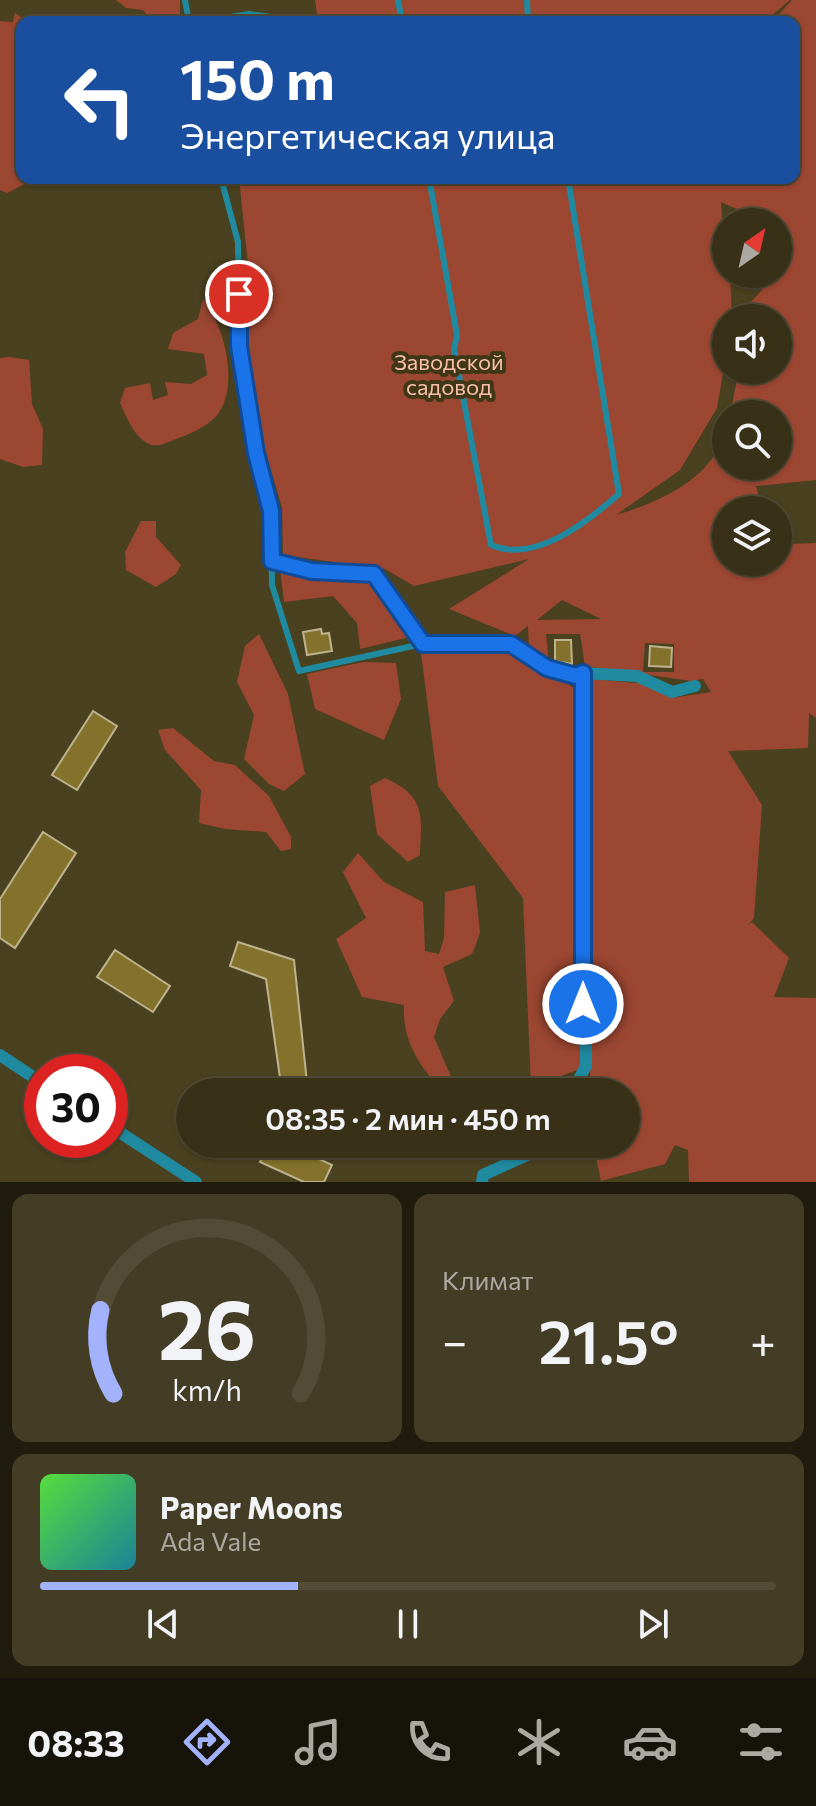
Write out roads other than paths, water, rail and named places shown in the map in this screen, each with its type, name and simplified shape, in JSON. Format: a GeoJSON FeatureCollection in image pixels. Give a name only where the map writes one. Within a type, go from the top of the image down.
{"type":"FeatureCollection","features":[{"type":"Feature","properties":{"kind":"street"},"geometry":{"type":"LineString","coordinates":[[272,561],[312,571],[374,574],[423,644],[511,644],[547,668],[576,676],[583,673],[637,676],[672,692],[695,686]]}},
{"type":"Feature","properties":{"kind":"street"},"geometry":{"type":"LineString","coordinates":[[580,1078],[586,1066],[583,673]]}},
{"type":"Feature","properties":{"kind":"street"},"geometry":{"type":"LineString","coordinates":[[0,1055],[24,1071]]}},
{"type":"Feature","properties":{"kind":"street"},"geometry":{"type":"LineString","coordinates":[[128,1138],[196,1182]]}},
{"type":"Feature","properties":{"kind":"street"},"geometry":{"type":"LineString","coordinates":[[482,1182],[483,1175],[520,1158]]}},
{"type":"Feature","properties":{"kind":"lane"},"geometry":{"type":"LineString","coordinates":[[237,16],[264,16]]}},
{"type":"Feature","properties":{"kind":"lane"},"geometry":{"type":"LineString","coordinates":[[223,184],[238,242],[239,346],[256,453],[271,511],[272,585],[299,671],[423,644]]}},
{"type":"Feature","properties":{"kind":"lane"},"geometry":{"type":"LineString","coordinates":[[430,184],[457,335],[454,349],[491,545],[503,550],[537,548],[593,517],[619,494],[569,184]]}},
{"type":"Feature","properties":{"kind":"park label","name":"Заводской садовод"},"geometry":{"type":"Point","coordinates":[449,374]}}]}
